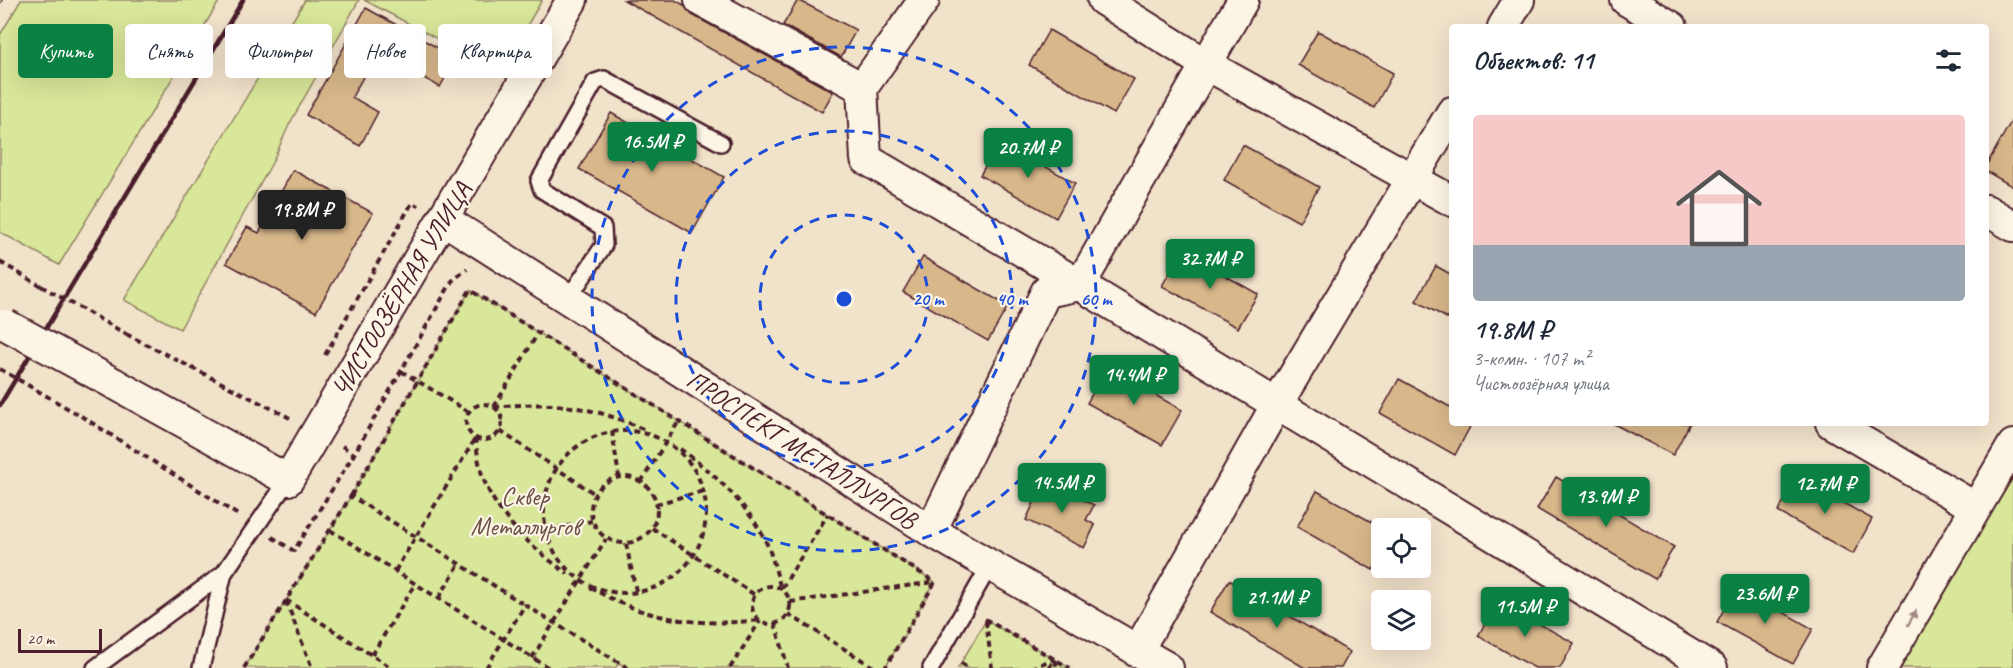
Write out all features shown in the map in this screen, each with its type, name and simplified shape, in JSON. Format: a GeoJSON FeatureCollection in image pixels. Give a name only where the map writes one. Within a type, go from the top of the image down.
{"type":"FeatureCollection","features":[{"type":"Feature","properties":{"kind":"street","name":"ЧИСТООЗЁРНАЯ УЛИЦА"},"geometry":{"type":"LineString","coordinates":[[288,480],[572,0]]}},
{"type":"Feature","properties":{"kind":"street"},"geometry":{"type":"LineString","coordinates":[[700,0],[862,88]]}},
{"type":"Feature","properties":{"kind":"street"},"geometry":{"type":"LineString","coordinates":[[924,0],[862,88],[866,159],[1080,285],[1712,668]]}},
{"type":"Feature","properties":{"kind":"street"},"geometry":{"type":"LineString","coordinates":[[1103,0],[1207,64],[1449,199]]}},
{"type":"Feature","properties":{"kind":"street"},"geometry":{"type":"LineString","coordinates":[[1080,285],[1243,0]]}},
{"type":"Feature","properties":{"kind":"street"},"geometry":{"type":"LineString","coordinates":[[1505,24],[1519,0]]}},
{"type":"Feature","properties":{"kind":"street"},"geometry":{"type":"LineString","coordinates":[[1626,0],[1667,24]]}},
{"type":"Feature","properties":{"kind":"street"},"geometry":{"type":"LineString","coordinates":[[1137,652],[1277,404],[1449,117]]}},
{"type":"Feature","properties":{"kind":"street"},"geometry":{"type":"LineString","coordinates":[[1989,212],[2013,226]]}},
{"type":"Feature","properties":{"kind":"street","name":"ПРОСПЕКТ МЕТАЛЛУРГОВ"},"geometry":{"type":"LineString","coordinates":[[443,219],[930,531],[1168,668]]}},
{"type":"Feature","properties":{"kind":"street"},"geometry":{"type":"LineString","coordinates":[[930,531],[1046,291],[1080,285]]}},
{"type":"Feature","properties":{"kind":"street"},"geometry":{"type":"LineString","coordinates":[[3,323],[288,480]]}},
{"type":"Feature","properties":{"kind":"street"},"geometry":{"type":"LineString","coordinates":[[1836,426],[1976,508]]}},
{"type":"Feature","properties":{"kind":"street"},"geometry":{"type":"LineString","coordinates":[[1882,668],[2013,445]]}},
{"type":"Feature","properties":{"kind":"lane"},"geometry":{"type":"LineString","coordinates":[[568,299],[604,245],[605,235],[603,228],[542,190],[539,181],[595,82],[604,80],[721,142]]}},
{"type":"Feature","properties":{"kind":"lane","name":"ЧИСТООЗЁРНАЯ УЛИЦА"},"geometry":{"type":"LineString","coordinates":[[95,668],[224,573],[288,480]]}},
{"type":"Feature","properties":{"kind":"lane"},"geometry":{"type":"LineString","coordinates":[[931,668],[989,567]]}},
{"type":"Feature","properties":{"kind":"lane","name":"ЧИСТООЗЁРНАЯ УЛИЦА"},"geometry":{"type":"LineString","coordinates":[[201,668],[224,573]]}},
{"type":"Feature","properties":{"kind":"path"},"geometry":{"type":"LineString","coordinates":[[0,369],[81,416],[294,551],[354,454],[452,281],[492,250]]}},
{"type":"Feature","properties":{"kind":"path"},"geometry":{"type":"LineString","coordinates":[[0,262],[126,334],[317,431],[354,454]]}},
{"type":"Feature","properties":{"kind":"path"},"geometry":{"type":"LineString","coordinates":[[244,668],[351,496],[470,290],[935,582]]}},
{"type":"Feature","properties":{"kind":"path"},"geometry":{"type":"LineString","coordinates":[[494,407],[538,333]]}},
{"type":"Feature","properties":{"kind":"path"},"geometry":{"type":"LineString","coordinates":[[401,371],[469,412]]}},
{"type":"Feature","properties":{"kind":"path"},"geometry":{"type":"LineString","coordinates":[[539,403],[582,406],[626,421],[667,440],[705,467],[740,504],[768,547],[781,589],[790,602],[788,614],[775,623],[760,620],[722,625],[666,618],[619,605],[579,581],[548,559],[515,528],[481,472],[475,438],[466,424],[469,412],[478,405],[494,407],[539,403]]}},
{"type":"Feature","properties":{"kind":"path"},"geometry":{"type":"LineString","coordinates":[[475,438],[487,440],[500,431],[502,418],[494,407]]}},
{"type":"Feature","properties":{"kind":"path"},"geometry":{"type":"LineString","coordinates":[[641,482],[679,421]]}},
{"type":"Feature","properties":{"kind":"path"},"geometry":{"type":"LineString","coordinates":[[500,431],[596,494]]}},
{"type":"Feature","properties":{"kind":"path"},"geometry":{"type":"LineString","coordinates":[[612,431],[619,477]]}},
{"type":"Feature","properties":{"kind":"path"},"geometry":{"type":"LineString","coordinates":[[612,431],[640,431],[667,440],[687,458],[699,475],[706,506],[704,530],[693,555],[677,575],[656,588],[636,591],[605,591],[579,581],[559,561],[546,531],[544,509],[550,482],[564,458],[586,440],[612,431]]}},
{"type":"Feature","properties":{"kind":"path"},"geometry":{"type":"LineString","coordinates":[[395,571],[475,438]]}},
{"type":"Feature","properties":{"kind":"path"},"geometry":{"type":"LineString","coordinates":[[619,477],[641,482],[649,489],[656,504],[656,519],[652,528],[636,541],[626,544],[606,539],[592,521],[590,509],[596,494],[608,481],[619,477]]}},
{"type":"Feature","properties":{"kind":"path"},"geometry":{"type":"LineString","coordinates":[[656,504],[703,491]]}},
{"type":"Feature","properties":{"kind":"path"},"geometry":{"type":"LineString","coordinates":[[351,496],[628,668]]}},
{"type":"Feature","properties":{"kind":"path"},"geometry":{"type":"LineString","coordinates":[[781,589],[828,514]]}},
{"type":"Feature","properties":{"kind":"path"},"geometry":{"type":"LineString","coordinates":[[546,531],[592,521]]}},
{"type":"Feature","properties":{"kind":"path"},"geometry":{"type":"LineString","coordinates":[[652,528],[755,595]]}},
{"type":"Feature","properties":{"kind":"path"},"geometry":{"type":"LineString","coordinates":[[330,530],[549,668]]}},
{"type":"Feature","properties":{"kind":"path"},"geometry":{"type":"LineString","coordinates":[[532,658],[606,539]]}},
{"type":"Feature","properties":{"kind":"path"},"geometry":{"type":"LineString","coordinates":[[626,544],[636,591]]}},
{"type":"Feature","properties":{"kind":"path"},"geometry":{"type":"LineString","coordinates":[[439,598],[459,564]]}},
{"type":"Feature","properties":{"kind":"path"},"geometry":{"type":"LineString","coordinates":[[790,602],[935,582]]}},
{"type":"Feature","properties":{"kind":"path"},"geometry":{"type":"LineString","coordinates":[[885,668],[935,582]]}},
{"type":"Feature","properties":{"kind":"path"},"geometry":{"type":"LineString","coordinates":[[372,655],[416,584]]}},
{"type":"Feature","properties":{"kind":"path"},"geometry":{"type":"LineString","coordinates":[[760,620],[753,610],[755,595],[766,586],[781,589]]}},
{"type":"Feature","properties":{"kind":"path"},"geometry":{"type":"LineString","coordinates":[[286,600],[392,668]]}},
{"type":"Feature","properties":{"kind":"path"},"geometry":{"type":"LineString","coordinates":[[286,600],[312,668]]}},
{"type":"Feature","properties":{"kind":"path"},"geometry":{"type":"LineString","coordinates":[[486,668],[525,605]]}},
{"type":"Feature","properties":{"kind":"path"},"geometry":{"type":"LineString","coordinates":[[965,608],[1070,668]]}},
{"type":"Feature","properties":{"kind":"path"},"geometry":{"type":"LineString","coordinates":[[788,614],[874,668]]}},
{"type":"Feature","properties":{"kind":"path"},"geometry":{"type":"LineString","coordinates":[[730,668],[760,620]]}},
{"type":"Feature","properties":{"kind":"path"},"geometry":{"type":"LineString","coordinates":[[986,620],[992,668]]}},
{"type":"Feature","properties":{"kind":"path"},"geometry":{"type":"LineString","coordinates":[[775,623],[788,668]]}},
{"type":"Feature","properties":{"kind":"path"},"geometry":{"type":"LineString","coordinates":[[1031,668],[1054,659]]}},
{"type":"Feature","properties":{"kind":"path"},"geometry":{"type":"LineString","coordinates":[[1049,668],[1054,659]]}},
{"type":"Feature","properties":{"kind":"path"},"geometry":{"type":"LineString","coordinates":[[1054,659],[1057,668]]}},
{"type":"Feature","properties":{"kind":"path"},"geometry":{"type":"LineString","coordinates":[[615,668],[618,662]]}},
{"type":"Feature","properties":{"kind":"path"},"geometry":{"type":"LineString","coordinates":[[961,663],[970,668]]}},
{"type":"Feature","properties":{"kind":"green space"},"geometry":{"type":"Polygon","coordinates":[[[21,0],[220,0],[205,24],[125,24],[125,78],[173,78],[59,265],[0,232],[0,35],[21,0]]]}},
{"type":"Feature","properties":{"kind":"green space"},"geometry":{"type":"Polygon","coordinates":[[[305,0],[359,0],[332,48],[332,24],[291,24],[305,0]]]}},
{"type":"Feature","properties":{"kind":"green space"},"geometry":{"type":"Polygon","coordinates":[[[364,0],[542,0],[528,24],[438,24],[438,39],[426,33],[426,24],[409,24],[364,0]]]}},
{"type":"Feature","properties":{"kind":"green space"},"geometry":{"type":"Polygon","coordinates":[[[258,78],[315,78],[289,125],[272,163],[180,329],[124,300],[258,78]]]}},
{"type":"Feature","properties":{"kind":"green space","name":"Сквер Металлургов"},"geometry":{"type":"Polygon","coordinates":[[[470,290],[935,582],[885,668],[628,668],[619,663],[615,668],[244,668],[351,496],[470,290]]]}},
{"type":"Feature","properties":{"kind":"green space"},"geometry":{"type":"Polygon","coordinates":[[[2013,456],[2013,668],[1888,668],[2013,456]]]}},
{"type":"Feature","properties":{"kind":"green space"},"geometry":{"type":"Polygon","coordinates":[[[986,620],[1070,668],[958,668],[986,620]]]}},
{"type":"Feature","properties":{"kind":"building"},"geometry":{"type":"Polygon","coordinates":[[[624,0],[675,0],[684,5],[692,15],[833,92],[822,112],[624,0]]]}},
{"type":"Feature","properties":{"kind":"building"},"geometry":{"type":"Polygon","coordinates":[[[798,0],[856,30],[841,57],[783,25],[798,0]]]}},
{"type":"Feature","properties":{"kind":"building"},"geometry":{"type":"Polygon","coordinates":[[[366,8],[395,24],[357,24],[366,8]]]}},
{"type":"Feature","properties":{"kind":"building"},"geometry":{"type":"Polygon","coordinates":[[[1049,30],[1134,79],[1114,114],[1029,65],[1049,30]]]}},
{"type":"Feature","properties":{"kind":"building"},"geometry":{"type":"Polygon","coordinates":[[[1318,31],[1393,73],[1374,108],[1298,65],[1318,31]]]}},
{"type":"Feature","properties":{"kind":"building"},"geometry":{"type":"Polygon","coordinates":[[[426,41],[438,48],[438,78],[445,78],[440,87],[424,78],[426,78],[426,41]]]}},
{"type":"Feature","properties":{"kind":"building"},"geometry":{"type":"Polygon","coordinates":[[[344,47],[344,78],[363,78],[352,97],[378,112],[360,146],[306,115],[327,78],[332,78],[332,69],[344,47]]]}},
{"type":"Feature","properties":{"kind":"building"},"geometry":{"type":"Polygon","coordinates":[[[611,113],[724,177],[692,233],[579,169],[611,113]]]}},
{"type":"Feature","properties":{"kind":"building"},"geometry":{"type":"Polygon","coordinates":[[[2013,118],[2013,187],[1989,173],[1989,161],[2013,118]]]}},
{"type":"Feature","properties":{"kind":"building"},"geometry":{"type":"Polygon","coordinates":[[[1000,141],[1075,183],[1056,218],[980,175],[1000,141]]]}},
{"type":"Feature","properties":{"kind":"building"},"geometry":{"type":"Polygon","coordinates":[[[1243,145],[1319,187],[1299,222],[1224,180],[1243,145]]]}},
{"type":"Feature","properties":{"kind":"building"},"geometry":{"type":"Polygon","coordinates":[[[293,170],[373,213],[316,312],[226,263],[247,227],[259,233],[293,170]]]}},
{"type":"Feature","properties":{"kind":"building"},"geometry":{"type":"Polygon","coordinates":[[[1182,251],[1258,294],[1238,328],[1162,286],[1182,251]]]}},
{"type":"Feature","properties":{"kind":"building"},"geometry":{"type":"Polygon","coordinates":[[[923,257],[1008,306],[988,341],[903,292],[923,257]]]}},
{"type":"Feature","properties":{"kind":"building"},"geometry":{"type":"Polygon","coordinates":[[[1436,266],[1449,273],[1449,319],[1416,301],[1436,266]]]}},
{"type":"Feature","properties":{"kind":"building"},"geometry":{"type":"Polygon","coordinates":[[[1107,368],[1182,410],[1162,445],[1087,403],[1107,368]]]}},
{"type":"Feature","properties":{"kind":"building"},"geometry":{"type":"Polygon","coordinates":[[[1399,379],[1449,406],[1449,426],[1470,426],[1455,455],[1380,413],[1399,379]]]}},
{"type":"Feature","properties":{"kind":"building"},"geometry":{"type":"Polygon","coordinates":[[[1618,426],[1688,426],[1673,455],[1618,426]]]}},
{"type":"Feature","properties":{"kind":"building"},"geometry":{"type":"Polygon","coordinates":[[[1556,477],[1674,547],[1655,579],[1537,509],[1556,477]]]}},
{"type":"Feature","properties":{"kind":"building"},"geometry":{"type":"Polygon","coordinates":[[[1797,477],[1872,519],[1853,554],[1778,512],[1797,477]]]}},
{"type":"Feature","properties":{"kind":"building"},"geometry":{"type":"Polygon","coordinates":[[[1044,481],[1094,505],[1086,520],[1095,525],[1084,548],[1026,520],[1044,481]]]}},
{"type":"Feature","properties":{"kind":"building"},"geometry":{"type":"Polygon","coordinates":[[[1317,491],[1371,522],[1371,569],[1297,527],[1317,491]]]}},
{"type":"Feature","properties":{"kind":"building"},"geometry":{"type":"Polygon","coordinates":[[[1229,580],[1350,652],[1341,668],[1305,668],[1210,612],[1229,580]]]}},
{"type":"Feature","properties":{"kind":"building"},"geometry":{"type":"Polygon","coordinates":[[[1737,586],[1813,629],[1793,664],[1717,622],[1737,586]]]}},
{"type":"Feature","properties":{"kind":"building"},"geometry":{"type":"Polygon","coordinates":[[[1498,601],[1574,643],[1560,668],[1535,668],[1478,636],[1498,601]]]}},
{"type":"Feature","properties":{"kind":"tram line"},"geometry":{"type":"LineString","coordinates":[[0,4],[2,0]]}},
{"type":"Feature","properties":{"kind":"railway"},"geometry":{"type":"LineString","coordinates":[[0,405],[243,0]]}}]}
